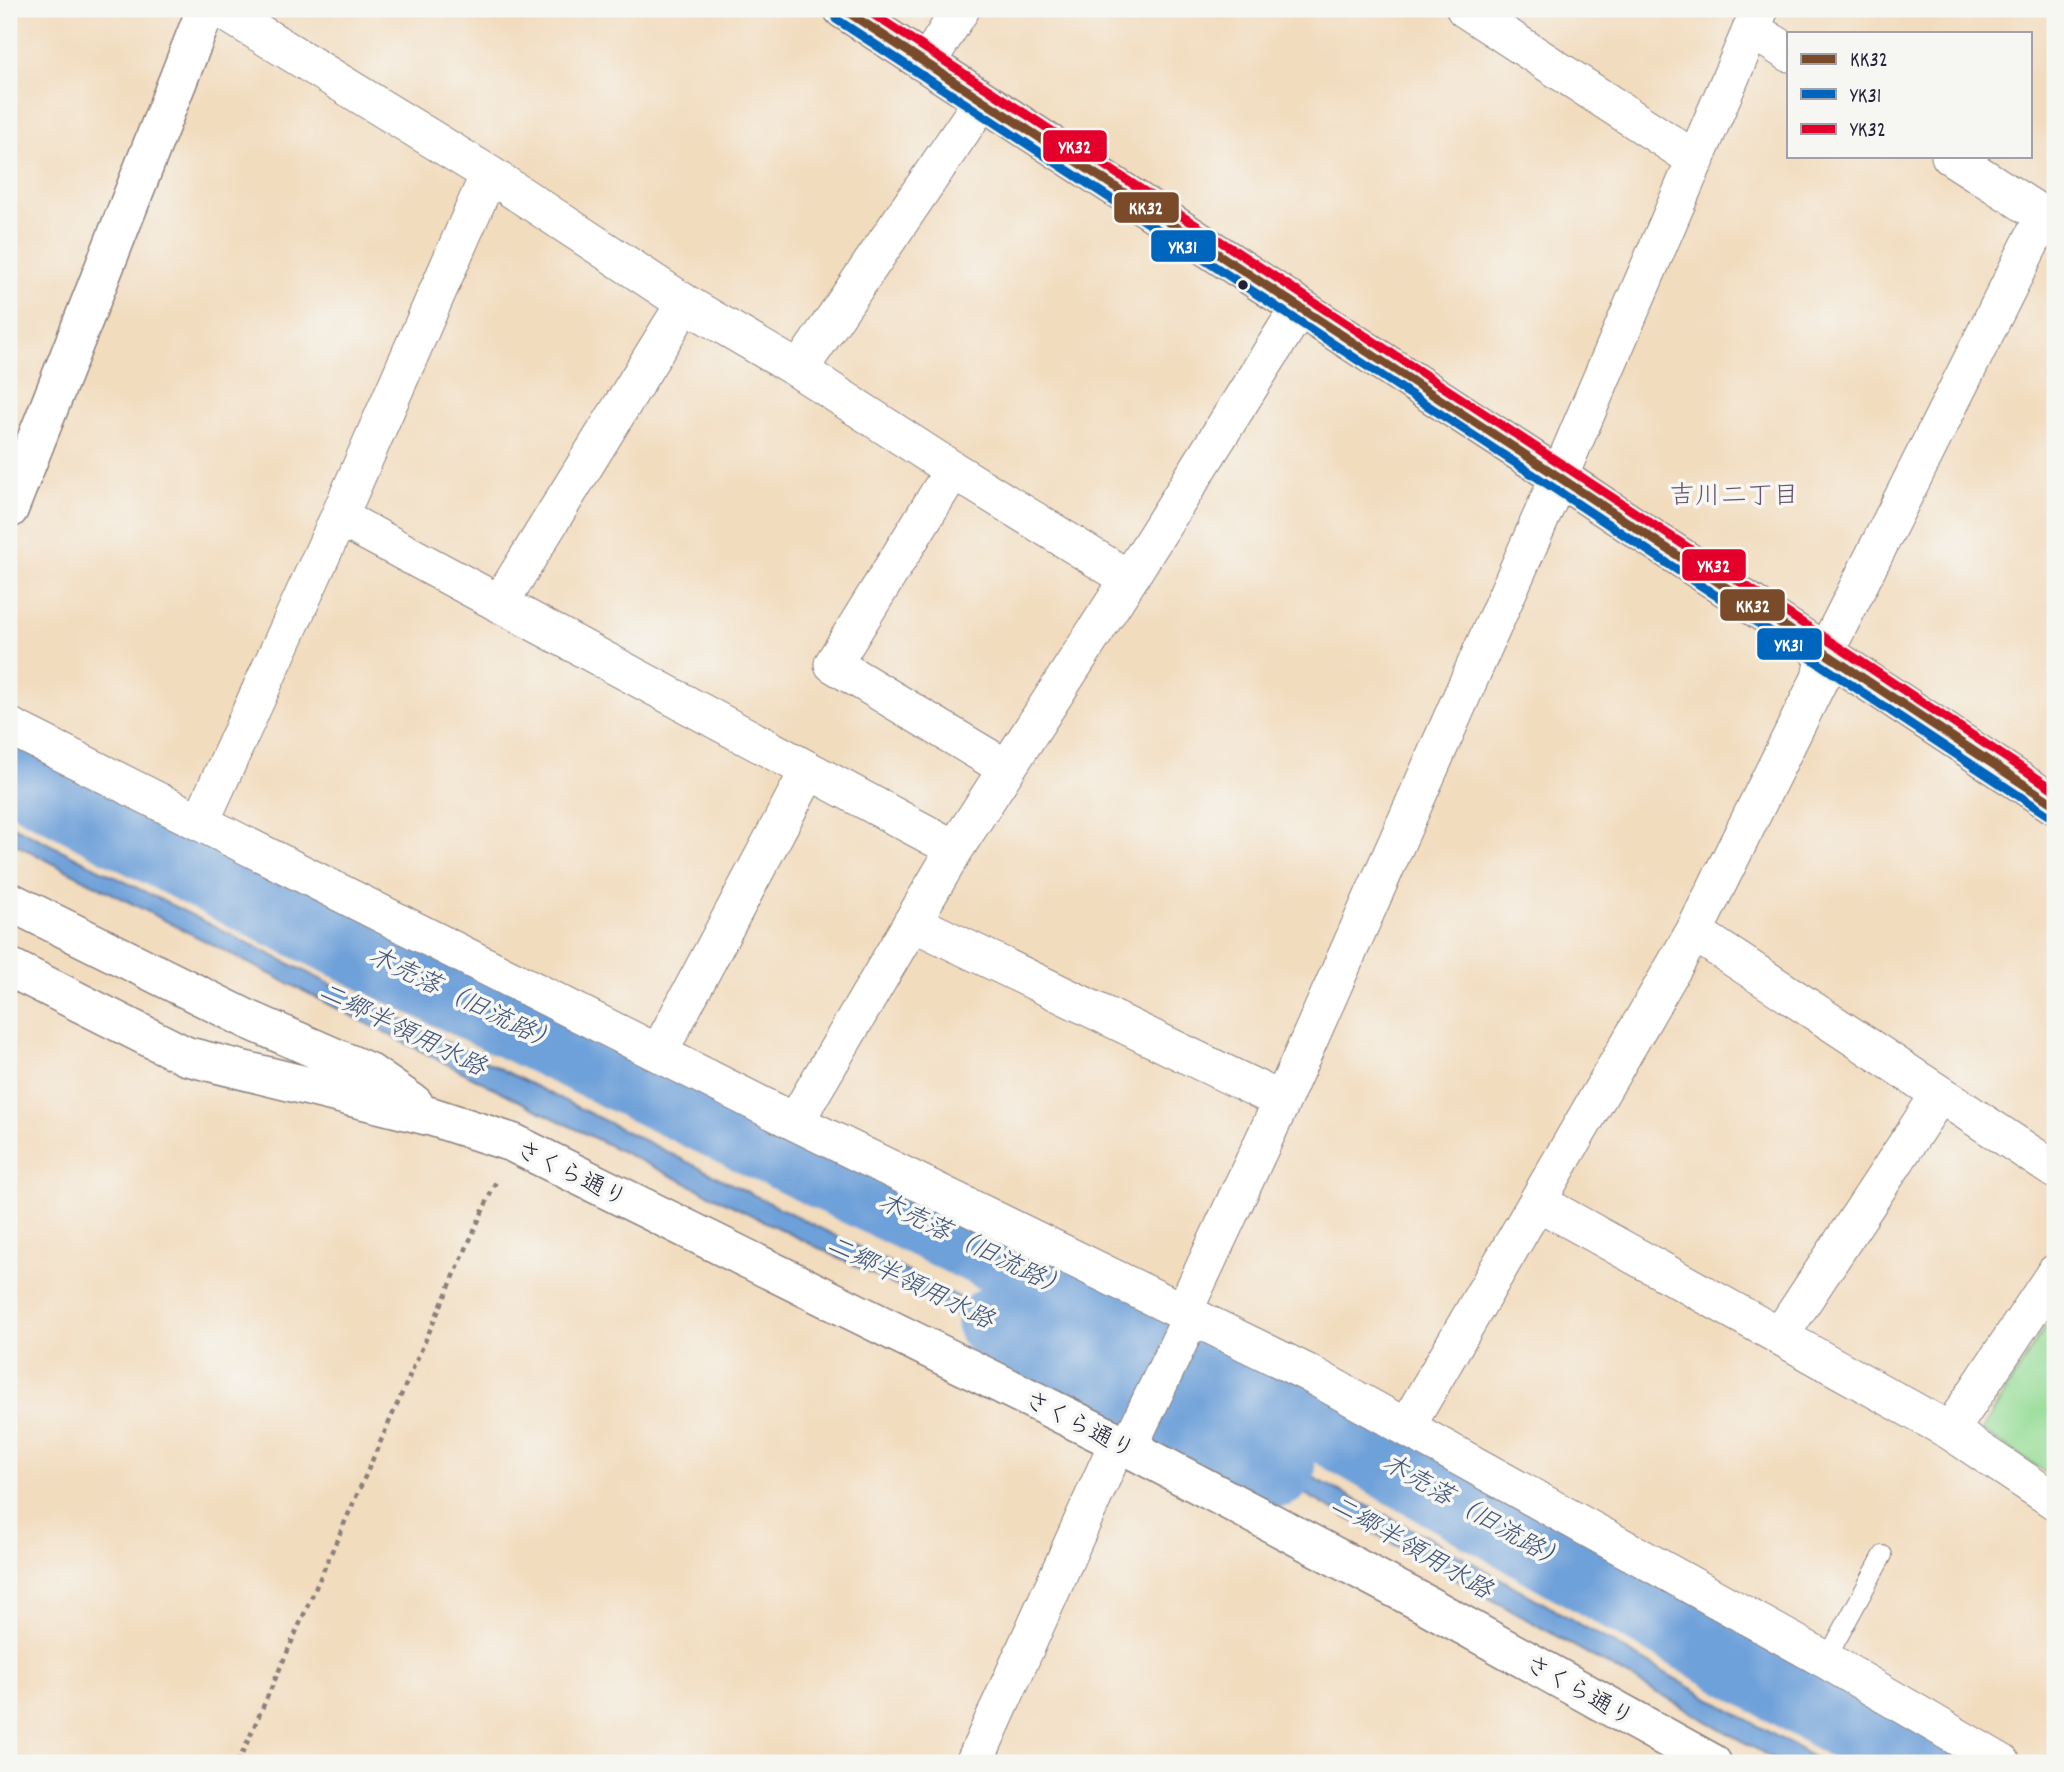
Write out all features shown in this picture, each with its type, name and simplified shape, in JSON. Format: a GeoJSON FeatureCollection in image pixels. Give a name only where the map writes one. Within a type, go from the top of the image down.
{"type":"FeatureCollection","features":[{"type":"Feature","properties":{"kind":"street"},"geometry":{"type":"LineString","coordinates":[[9,509],[206,9]]}},
{"type":"Feature","properties":{"kind":"street"},"geometry":{"type":"LineString","coordinates":[[220,9],[489,174],[685,303],[799,370],[1129,579]]}},
{"type":"Feature","properties":{"kind":"street"},"geometry":{"type":"LineString","coordinates":[[843,9],[2055,805]]}},
{"type":"Feature","properties":{"kind":"street"},"geometry":{"type":"LineString","coordinates":[[926,64],[961,9]]}},
{"type":"Feature","properties":{"kind":"street"},"geometry":{"type":"LineString","coordinates":[[1465,9],[1696,160]]}},
{"type":"Feature","properties":{"kind":"street"},"geometry":{"type":"LineString","coordinates":[[974,1763],[1188,1313],[1559,477],[1756,19],[1787,51]]}},
{"type":"Feature","properties":{"kind":"street"},"geometry":{"type":"LineString","coordinates":[[799,370],[982,101]]}},
{"type":"Feature","properties":{"kind":"street"},"geometry":{"type":"LineString","coordinates":[[1406,1426],[1694,932],[1820,678],[1825,653],[2050,220],[1953,158]]}},
{"type":"Feature","properties":{"kind":"street"},"geometry":{"type":"LineString","coordinates":[[201,821],[339,517],[489,174]]}},
{"type":"Feature","properties":{"kind":"street"},"geometry":{"type":"LineString","coordinates":[[500,604],[685,303]]}},
{"type":"Feature","properties":{"kind":"street"},"geometry":{"type":"LineString","coordinates":[[795,1122],[955,849],[1299,308]]}},
{"type":"Feature","properties":{"kind":"street"},"geometry":{"type":"LineString","coordinates":[[953,470],[833,664],[1006,768]]}},
{"type":"Feature","properties":{"kind":"street"},"geometry":{"type":"LineString","coordinates":[[339,517],[955,849]]}},
{"type":"Feature","properties":{"kind":"street"},"geometry":{"type":"LineString","coordinates":[[9,726],[795,1122],[1310,1374],[1826,1660],[2002,1763]]}},
{"type":"Feature","properties":{"kind":"street"},"geometry":{"type":"LineString","coordinates":[[659,1052],[808,772]]}},
{"type":"Feature","properties":{"kind":"street","name":"さくら通り"},"geometry":{"type":"LineString","coordinates":[[9,901],[247,1018],[368,1072],[433,1117]]}},
{"type":"Feature","properties":{"kind":"street"},"geometry":{"type":"LineString","coordinates":[[912,922],[1282,1101]]}},
{"type":"Feature","properties":{"kind":"street"},"geometry":{"type":"LineString","coordinates":[[1694,932],[2055,1170]]}},
{"type":"Feature","properties":{"kind":"street","name":"さくら通り"},"geometry":{"type":"LineString","coordinates":[[9,967],[186,1056],[433,1117],[513,1143],[1129,1437],[1712,1763]]}},
{"type":"Feature","properties":{"kind":"street"},"geometry":{"type":"LineString","coordinates":[[1780,1336],[1939,1096]]}},
{"type":"Feature","properties":{"kind":"street"},"geometry":{"type":"LineString","coordinates":[[1538,1202],[1950,1432],[2055,1501]]}},
{"type":"Feature","properties":{"kind":"street"},"geometry":{"type":"LineString","coordinates":[[1950,1432],[2055,1273]]}},
{"type":"Feature","properties":{"kind":"lane"},"geometry":{"type":"LineString","coordinates":[[1826,1660],[1883,1555]]}},
{"type":"Feature","properties":{"kind":"path"},"geometry":{"type":"LineString","coordinates":[[238,1763],[513,1143]]}},
{"type":"Feature","properties":{"kind":"green space"},"geometry":{"type":"Polygon","coordinates":[[[2055,1310],[2055,1478],[1982,1431],[2055,1310]]]}},
{"type":"Feature","properties":{"kind":"water"},"geometry":{"type":"Polygon","coordinates":[[[9,824],[1089,1362],[1084,1378],[533,1108],[9,841],[9,824]]]}},
{"type":"Feature","properties":{"kind":"water"},"geometry":{"type":"Polygon","coordinates":[[[1189,1412],[1438,1543],[1823,1763],[1781,1763],[1183,1425],[1189,1412]]]}},
{"type":"Feature","properties":{"kind":"waterway","name":"木売落（旧流路）"},"geometry":{"type":"LineString","coordinates":[[9,771],[230,886],[1199,1353],[1916,1763]]}},
{"type":"Feature","properties":{"kind":"waterway","name":"二郷半領用水路"},"geometry":{"type":"LineString","coordinates":[[994,1323],[1188,1420],[1278,1470]]}},
{"type":"Feature","properties":{"kind":"transit line","name":"KK32"},"geometry":{"type":"LineString","coordinates":[[843,9],[2055,805]]}},
{"type":"Feature","properties":{"kind":"transit line","name":"YK32"},"geometry":{"type":"LineString","coordinates":[[865,9],[2055,790]]}},
{"type":"Feature","properties":{"kind":"transit line","name":"YK31"},"geometry":{"type":"LineString","coordinates":[[836,19],[2048,815]]}},
{"type":"Feature","properties":{"kind":"district","name":"吉川二丁目"},"geometry":{"type":"Point","coordinates":[1734,494]}}]}
